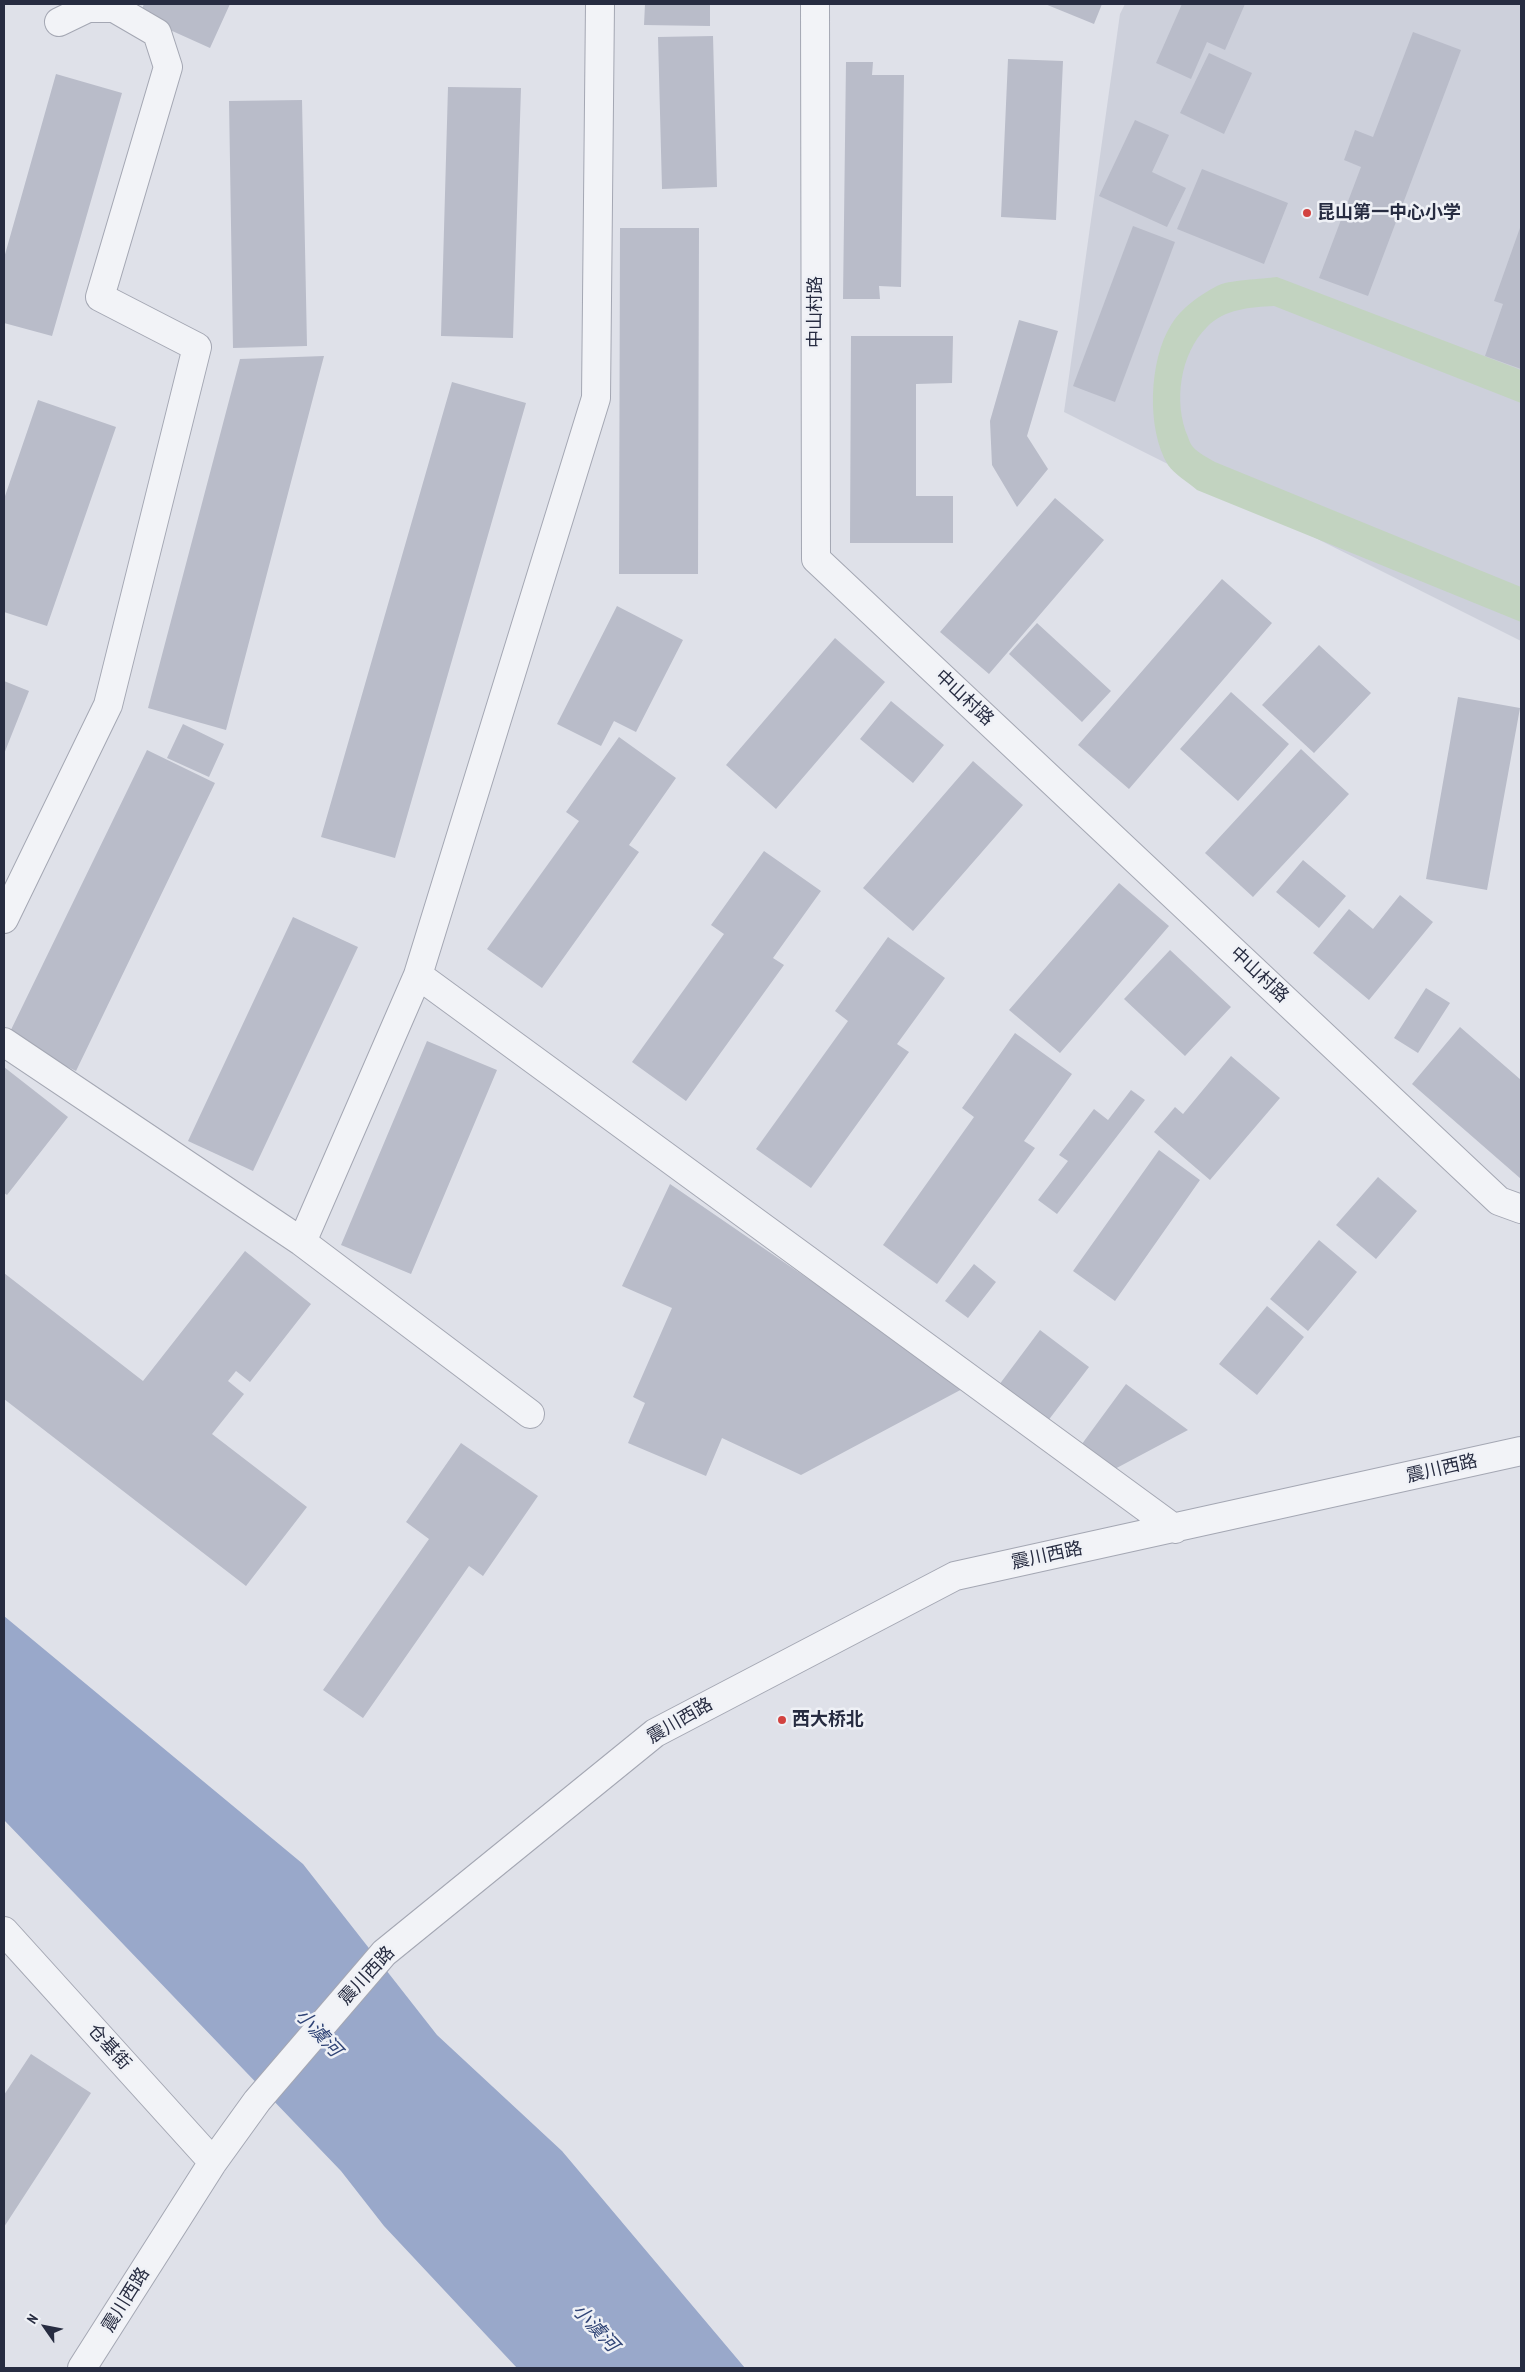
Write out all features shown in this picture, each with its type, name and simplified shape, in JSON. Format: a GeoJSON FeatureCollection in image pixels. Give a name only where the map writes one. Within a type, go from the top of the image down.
{"type":"FeatureCollection","features":[{"type":"Feature","properties":{"kind":"street"},"geometry":{"type":"LineString","coordinates":[[302,1242],[418,975],[596,398],[600,4]]}},
{"type":"Feature","properties":{"kind":"street","name":"中山村路"},"geometry":{"type":"LineString","coordinates":[[815,4],[816,559],[1499,1201],[1521,1209]]}},
{"type":"Feature","properties":{"kind":"street"},"geometry":{"type":"LineString","coordinates":[[4,919],[108,705],[197,346],[100,298],[168,67],[157,34],[114,8],[88,8],[59,22]]}},
{"type":"Feature","properties":{"kind":"street"},"geometry":{"type":"LineString","coordinates":[[418,975],[1175,1528]]}},
{"type":"Feature","properties":{"kind":"street"},"geometry":{"type":"LineString","coordinates":[[4,1042],[302,1242],[530,1414]]}},
{"type":"Feature","properties":{"kind":"street","name":"震川西路"},"geometry":{"type":"LineString","coordinates":[[82,2368],[214,2162],[257,2101],[384,1953],[654,1733],[955,1576],[1521,1451]]}},
{"type":"Feature","properties":{"kind":"street","name":"仓基街"},"geometry":{"type":"LineString","coordinates":[[4,1931],[214,2162]]}},
{"type":"Feature","properties":{"kind":"shaded area","name":"昆山第一中心小学"},"geometry":{"type":"Polygon","coordinates":[[[1125,4],[1521,4],[1521,641],[1064,412],[1120,14],[1125,4]]]}},
{"type":"Feature","properties":{"kind":"green space"},"geometry":{"type":"Polygon","coordinates":[[[1277,277],[1521,370],[1521,403],[1274,306],[1247,308],[1221,316],[1207,327],[1198,338],[1185,364],[1180,394],[1181,409],[1183,424],[1192,446],[1215,462],[1521,587],[1521,622],[1197,490],[1177,475],[1168,465],[1156,433],[1153,395],[1158,357],[1171,325],[1191,302],[1217,286],[1237,281],[1277,277]]]}},
{"type":"Feature","properties":{"kind":"water","name":"小澞河"},"geometry":{"type":"Polygon","coordinates":[[[4,1616],[303,1864],[437,2035],[562,2151],[745,2368],[517,2368],[384,2226],[341,2171],[4,1820],[4,1616]]]}},
{"type":"Feature","properties":{"kind":"building"},"geometry":{"type":"Polygon","coordinates":[[[144,4],[230,4],[210,48],[139,16],[144,4]]]}},
{"type":"Feature","properties":{"kind":"building"},"geometry":{"type":"Polygon","coordinates":[[[645,4],[710,4],[710,26],[644,25],[645,4]]]}},
{"type":"Feature","properties":{"kind":"building"},"geometry":{"type":"Polygon","coordinates":[[[1045,4],[1102,4],[1094,24],[1045,4]]]}},
{"type":"Feature","properties":{"kind":"building"},"geometry":{"type":"Polygon","coordinates":[[[1182,4],[1245,4],[1225,50],[1207,42],[1191,79],[1156,63],[1182,4]]]}},
{"type":"Feature","properties":{"kind":"building"},"geometry":{"type":"Polygon","coordinates":[[[1413,32],[1461,50],[1368,296],[1319,278],[1361,167],[1344,160],[1355,130],[1373,137],[1413,32]]]}},
{"type":"Feature","properties":{"kind":"building"},"geometry":{"type":"Polygon","coordinates":[[[713,36],[717,187],[662,189],[658,37],[713,36]]]}},
{"type":"Feature","properties":{"kind":"building"},"geometry":{"type":"Polygon","coordinates":[[[1209,53],[1252,73],[1224,134],[1180,113],[1209,53]]]}},
{"type":"Feature","properties":{"kind":"building"},"geometry":{"type":"Polygon","coordinates":[[[1008,59],[1063,61],[1056,220],[1001,217],[1008,59]]]}},
{"type":"Feature","properties":{"kind":"building"},"geometry":{"type":"Polygon","coordinates":[[[846,62],[873,62],[872,75],[904,75],[901,287],[879,286],[880,299],[843,299],[846,62]]]}},
{"type":"Feature","properties":{"kind":"building"},"geometry":{"type":"Polygon","coordinates":[[[56,74],[122,93],[52,336],[4,323],[4,258],[56,74]]]}},
{"type":"Feature","properties":{"kind":"building"},"geometry":{"type":"Polygon","coordinates":[[[448,87],[521,88],[513,338],[441,336],[448,87]]]}},
{"type":"Feature","properties":{"kind":"building"},"geometry":{"type":"Polygon","coordinates":[[[302,100],[307,346],[233,348],[229,101],[302,100]]]}},
{"type":"Feature","properties":{"kind":"building"},"geometry":{"type":"Polygon","coordinates":[[[1135,120],[1169,135],[1152,172],[1186,188],[1167,227],[1099,196],[1135,120]]]}},
{"type":"Feature","properties":{"kind":"building"},"geometry":{"type":"Polygon","coordinates":[[[1202,169],[1288,203],[1264,264],[1177,229],[1202,169]]]}},
{"type":"Feature","properties":{"kind":"building"},"geometry":{"type":"Polygon","coordinates":[[[1521,225],[1521,369],[1485,356],[1503,304],[1494,301],[1521,225]]]}},
{"type":"Feature","properties":{"kind":"building"},"geometry":{"type":"Polygon","coordinates":[[[1133,226],[1175,242],[1115,402],[1073,386],[1133,226]]]}},
{"type":"Feature","properties":{"kind":"building"},"geometry":{"type":"Polygon","coordinates":[[[620,228],[699,228],[698,574],[619,574],[620,228]]]}},
{"type":"Feature","properties":{"kind":"building"},"geometry":{"type":"Polygon","coordinates":[[[1019,320],[1058,331],[1027,436],[1048,469],[1017,507],[992,465],[990,421],[1019,320]]]}},
{"type":"Feature","properties":{"kind":"building"},"geometry":{"type":"Polygon","coordinates":[[[851,336],[953,336],[952,383],[916,384],[916,496],[953,496],[953,543],[850,543],[851,336]]]}},
{"type":"Feature","properties":{"kind":"building"},"geometry":{"type":"Polygon","coordinates":[[[324,356],[226,730],[148,708],[240,359],[324,356]]]}},
{"type":"Feature","properties":{"kind":"building"},"geometry":{"type":"Polygon","coordinates":[[[452,382],[526,403],[395,858],[321,837],[452,382]]]}},
{"type":"Feature","properties":{"kind":"building"},"geometry":{"type":"Polygon","coordinates":[[[38,400],[116,427],[47,626],[4,612],[4,499],[38,400]]]}},
{"type":"Feature","properties":{"kind":"building"},"geometry":{"type":"Polygon","coordinates":[[[1055,498],[1104,540],[989,674],[940,632],[1055,498]]]}},
{"type":"Feature","properties":{"kind":"building"},"geometry":{"type":"Polygon","coordinates":[[[1222,579],[1272,623],[1129,789],[1078,745],[1222,579]]]}},
{"type":"Feature","properties":{"kind":"building"},"geometry":{"type":"Polygon","coordinates":[[[617,606],[683,640],[636,732],[614,721],[601,746],[557,724],[617,606]]]}},
{"type":"Feature","properties":{"kind":"building"},"geometry":{"type":"Polygon","coordinates":[[[1037,623],[1111,691],[1082,722],[1009,654],[1037,623]]]}},
{"type":"Feature","properties":{"kind":"building"},"geometry":{"type":"Polygon","coordinates":[[[835,638],[885,682],[776,809],[726,765],[835,638]]]}},
{"type":"Feature","properties":{"kind":"building"},"geometry":{"type":"Polygon","coordinates":[[[1319,645],[1371,693],[1314,753],[1262,705],[1319,645]]]}},
{"type":"Feature","properties":{"kind":"building"},"geometry":{"type":"Polygon","coordinates":[[[4,681],[29,691],[4,754],[4,681]]]}},
{"type":"Feature","properties":{"kind":"building"},"geometry":{"type":"Polygon","coordinates":[[[1231,692],[1289,744],[1238,801],[1180,749],[1231,692]]]}},
{"type":"Feature","properties":{"kind":"building"},"geometry":{"type":"Polygon","coordinates":[[[1458,697],[1520,708],[1487,890],[1426,879],[1458,697]]]}},
{"type":"Feature","properties":{"kind":"building"},"geometry":{"type":"Polygon","coordinates":[[[891,701],[944,745],[913,783],[860,739],[891,701]]]}},
{"type":"Feature","properties":{"kind":"building"},"geometry":{"type":"Polygon","coordinates":[[[183,724],[224,744],[209,777],[167,758],[183,724]]]}},
{"type":"Feature","properties":{"kind":"building"},"geometry":{"type":"Polygon","coordinates":[[[619,737],[676,778],[629,845],[639,852],[542,988],[487,949],[579,821],[566,812],[619,737]]]}},
{"type":"Feature","properties":{"kind":"building"},"geometry":{"type":"Polygon","coordinates":[[[1301,749],[1349,794],[1253,897],[1205,853],[1301,749]]]}},
{"type":"Feature","properties":{"kind":"building"},"geometry":{"type":"Polygon","coordinates":[[[147,750],[215,783],[76,1071],[7,1038],[147,750]]]}},
{"type":"Feature","properties":{"kind":"building"},"geometry":{"type":"Polygon","coordinates":[[[973,761],[1023,805],[913,931],[863,888],[973,761]]]}},
{"type":"Feature","properties":{"kind":"building"},"geometry":{"type":"Polygon","coordinates":[[[764,851],[821,891],[773,958],[784,965],[686,1101],[632,1062],[724,934],[711,925],[764,851]]]}},
{"type":"Feature","properties":{"kind":"building"},"geometry":{"type":"Polygon","coordinates":[[[1303,860],[1346,896],[1319,928],[1276,892],[1303,860]]]}},
{"type":"Feature","properties":{"kind":"building"},"geometry":{"type":"Polygon","coordinates":[[[1119,883],[1169,926],[1060,1053],[1009,1010],[1119,883]]]}},
{"type":"Feature","properties":{"kind":"building"},"geometry":{"type":"Polygon","coordinates":[[[1400,895],[1433,922],[1369,1000],[1313,953],[1349,909],[1373,929],[1400,895]]]}},
{"type":"Feature","properties":{"kind":"building"},"geometry":{"type":"Polygon","coordinates":[[[293,917],[358,947],[253,1171],[188,1141],[293,917]]]}},
{"type":"Feature","properties":{"kind":"building"},"geometry":{"type":"Polygon","coordinates":[[[888,937],[945,978],[897,1044],[909,1052],[811,1188],[756,1149],[848,1021],[835,1011],[888,937]]]}},
{"type":"Feature","properties":{"kind":"building"},"geometry":{"type":"Polygon","coordinates":[[[1170,950],[1231,1007],[1185,1056],[1124,999],[1170,950]]]}},
{"type":"Feature","properties":{"kind":"building"},"geometry":{"type":"Polygon","coordinates":[[[1426,988],[1450,1003],[1418,1053],[1394,1038],[1426,988]]]}},
{"type":"Feature","properties":{"kind":"building"},"geometry":{"type":"Polygon","coordinates":[[[1460,1027],[1521,1080],[1521,1179],[1412,1084],[1460,1027]]]}},
{"type":"Feature","properties":{"kind":"building"},"geometry":{"type":"Polygon","coordinates":[[[1015,1033],[1072,1074],[1024,1141],[1035,1148],[937,1284],[883,1245],[974,1117],[962,1108],[1015,1033]]]}},
{"type":"Feature","properties":{"kind":"building"},"geometry":{"type":"Polygon","coordinates":[[[427,1041],[497,1070],[411,1274],[341,1245],[427,1041]]]}},
{"type":"Feature","properties":{"kind":"building"},"geometry":{"type":"Polygon","coordinates":[[[1231,1056],[1280,1098],[1210,1180],[1154,1132],[1175,1107],[1183,1114],[1231,1056]]]}},
{"type":"Feature","properties":{"kind":"building"},"geometry":{"type":"Polygon","coordinates":[[[4,1067],[68,1117],[7,1195],[4,1193],[4,1067]]]}},
{"type":"Feature","properties":{"kind":"building"},"geometry":{"type":"Polygon","coordinates":[[[1131,1090],[1145,1100],[1057,1214],[1038,1200],[1068,1161],[1059,1155],[1094,1109],[1108,1120],[1131,1090]]]}},
{"type":"Feature","properties":{"kind":"building"},"geometry":{"type":"Polygon","coordinates":[[[1159,1150],[1200,1180],[1115,1301],[1073,1271],[1159,1150]]]}},
{"type":"Feature","properties":{"kind":"building"},"geometry":{"type":"Polygon","coordinates":[[[1378,1177],[1417,1211],[1376,1259],[1336,1225],[1378,1177]]]}},
{"type":"Feature","properties":{"kind":"building"},"geometry":{"type":"Polygon","coordinates":[[[670,1184],[966,1387],[801,1475],[722,1438],[706,1476],[628,1443],[645,1403],[633,1397],[672,1308],[622,1286],[670,1184]]]}},
{"type":"Feature","properties":{"kind":"building"},"geometry":{"type":"Polygon","coordinates":[[[1319,1240],[1357,1272],[1308,1331],[1270,1299],[1319,1240]]]}},
{"type":"Feature","properties":{"kind":"building"},"geometry":{"type":"Polygon","coordinates":[[[245,1251],[311,1304],[250,1382],[236,1371],[228,1381],[244,1394],[212,1434],[307,1507],[246,1586],[4,1399],[4,1273],[143,1381],[245,1251]]]}},
{"type":"Feature","properties":{"kind":"building"},"geometry":{"type":"Polygon","coordinates":[[[974,1264],[996,1282],[968,1318],[945,1301],[974,1264]]]}},
{"type":"Feature","properties":{"kind":"building"},"geometry":{"type":"Polygon","coordinates":[[[1267,1306],[1304,1337],[1257,1395],[1219,1364],[1267,1306]]]}},
{"type":"Feature","properties":{"kind":"building"},"geometry":{"type":"Polygon","coordinates":[[[1040,1330],[1089,1367],[1044,1426],[996,1389],[1040,1330]]]}},
{"type":"Feature","properties":{"kind":"building"},"geometry":{"type":"Polygon","coordinates":[[[1126,1384],[1188,1430],[1111,1471],[1079,1448],[1126,1384]]]}},
{"type":"Feature","properties":{"kind":"building"},"geometry":{"type":"Polygon","coordinates":[[[461,1443],[538,1496],[483,1576],[469,1566],[363,1718],[323,1690],[429,1539],[406,1522],[461,1443]]]}},
{"type":"Feature","properties":{"kind":"building"},"geometry":{"type":"Polygon","coordinates":[[[31,2054],[91,2093],[4,2227],[4,2095],[31,2054]]]}},
{"type":"Feature","properties":{"kind":"place","name":"昆山第一中心小学"},"geometry":{"type":"Point","coordinates":[1307,213]}},
{"type":"Feature","properties":{"kind":"place","name":"西大桥北"},"geometry":{"type":"Point","coordinates":[782,1720]}}]}
